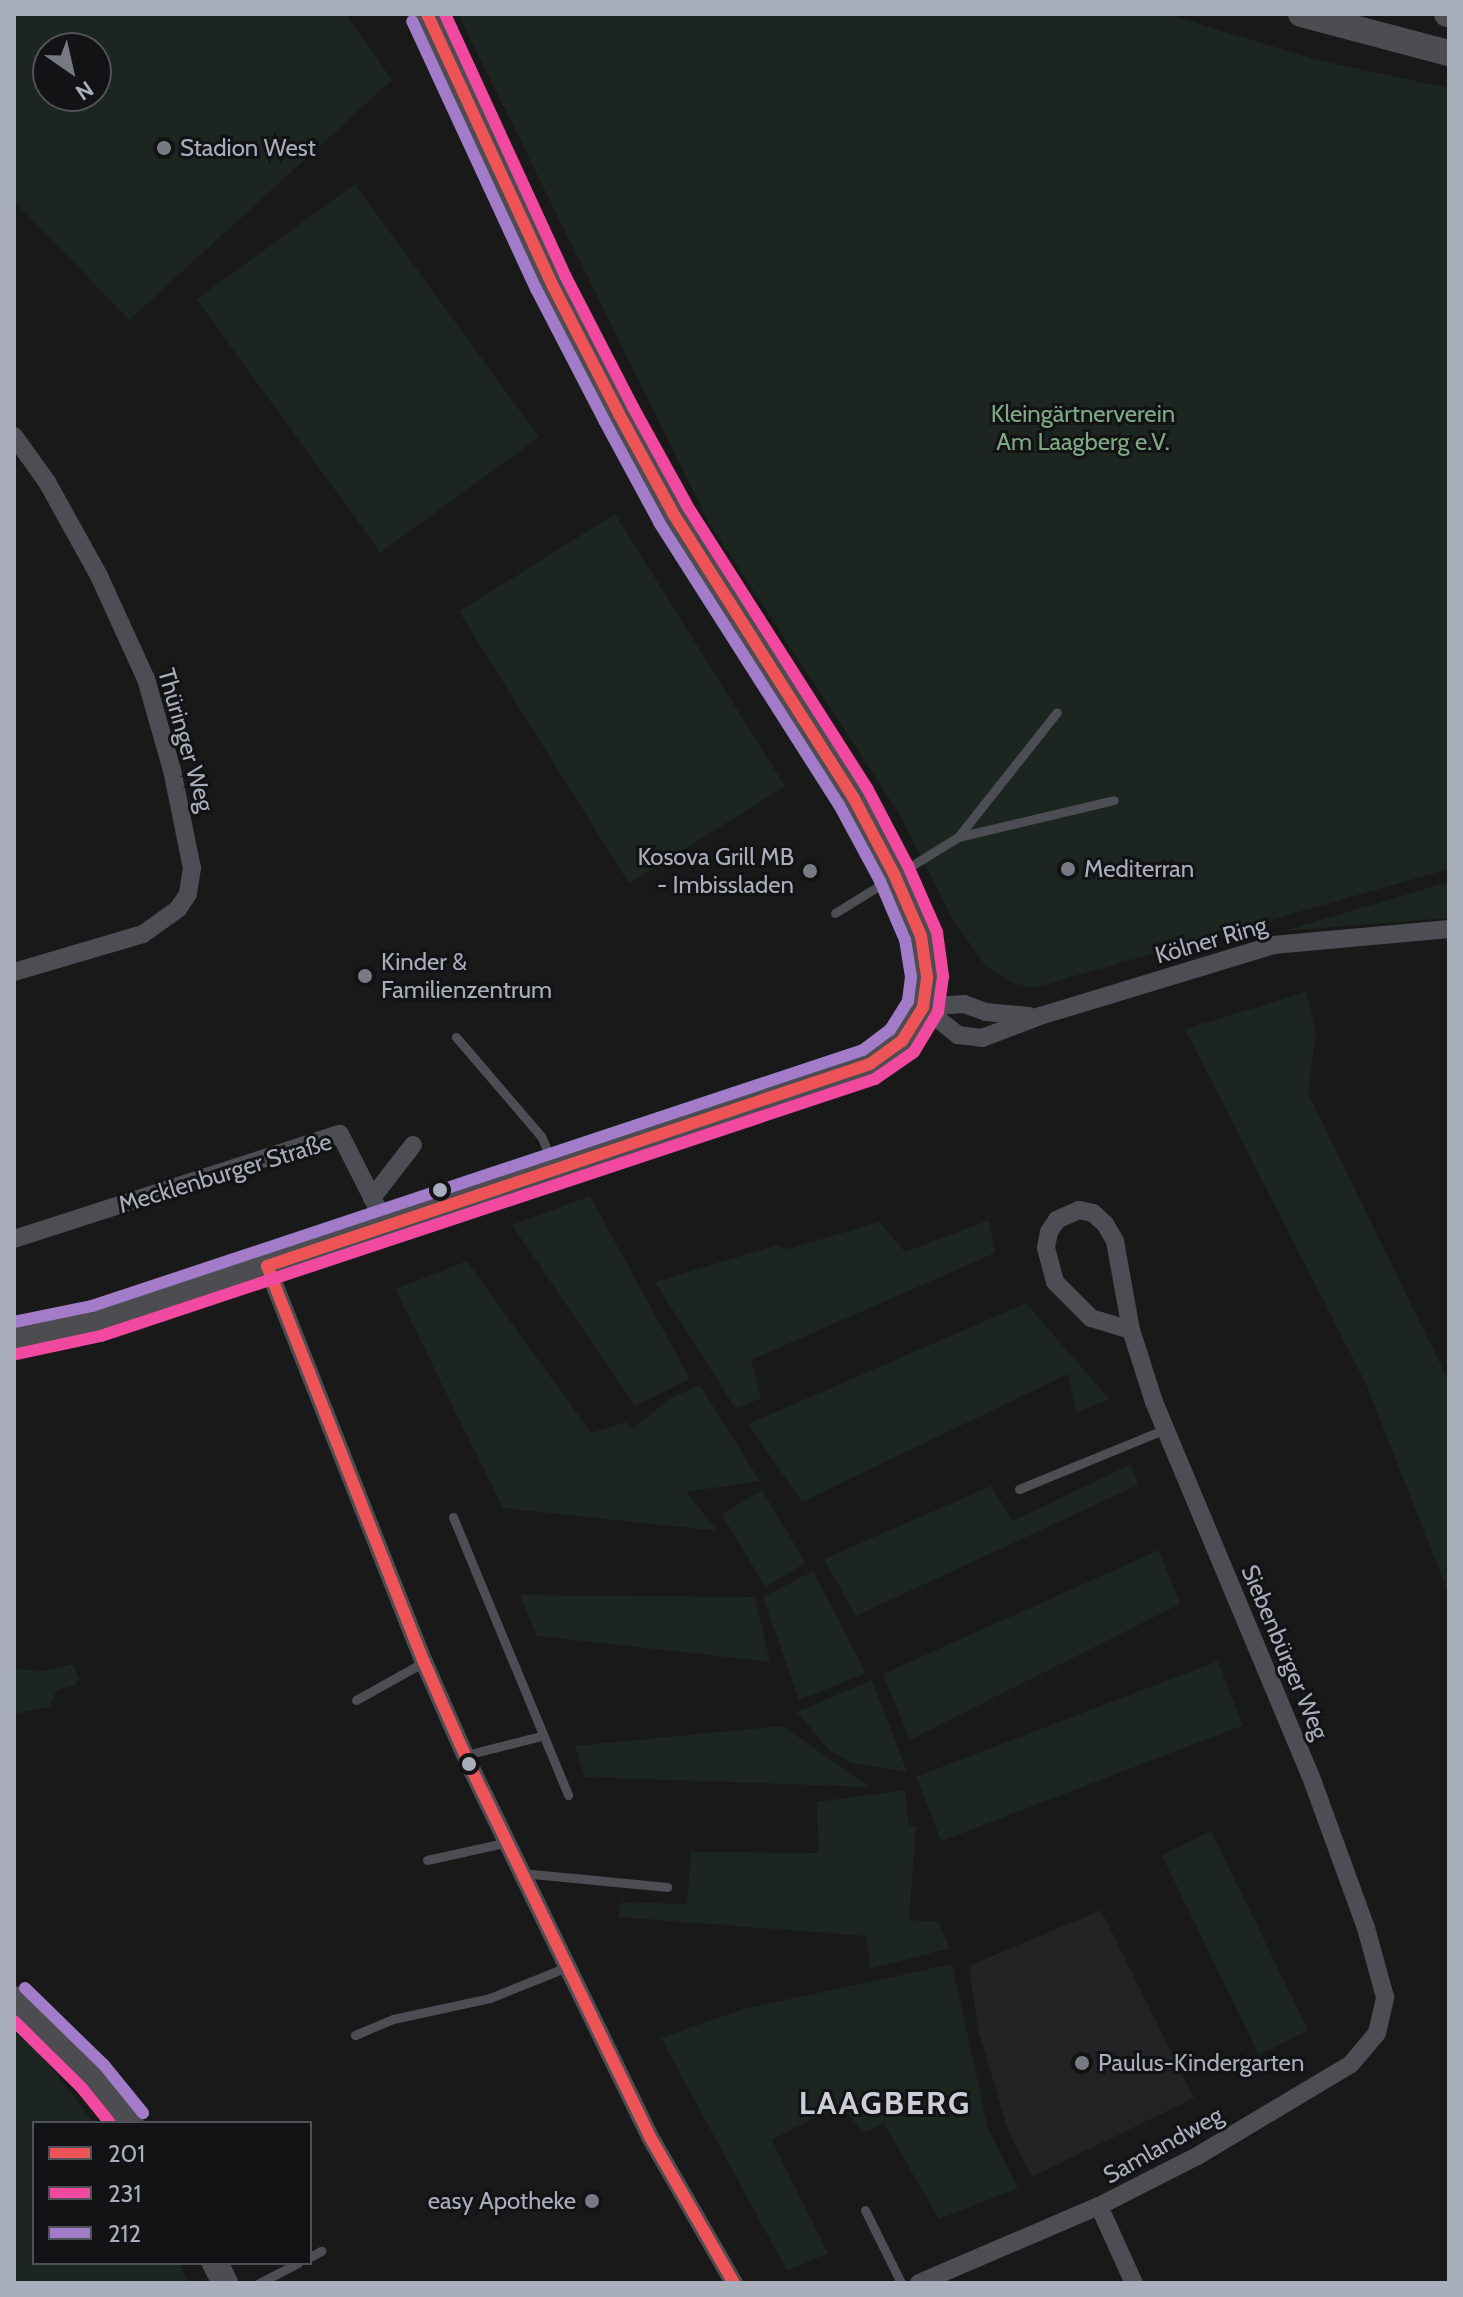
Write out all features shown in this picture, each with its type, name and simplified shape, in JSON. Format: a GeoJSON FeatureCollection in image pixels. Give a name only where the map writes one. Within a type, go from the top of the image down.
{"type":"FeatureCollection","features":[{"type":"Feature","properties":{"kind":"street"},"geometry":{"type":"LineString","coordinates":[[14,1338],[96,1321],[870,1064],[902,1041],[923,1007],[927,977],[921,936],[894,874],[829,756],[673,513],[619,414],[551,282],[427,14]]}},
{"type":"Feature","properties":{"kind":"street"},"geometry":{"type":"LineString","coordinates":[[1301,14],[1449,53]]}},
{"type":"Feature","properties":{"kind":"street","name":"Thüringer Weg"},"geometry":{"type":"LineString","coordinates":[[14,436],[47,482],[99,576],[146,679],[172,770],[192,868],[188,894],[178,909],[143,934],[14,972]]}},
{"type":"Feature","properties":{"kind":"street","name":"Kölner Ring"},"geometry":{"type":"LineString","coordinates":[[923,1007],[958,1035],[982,1038],[1040,1016],[1273,945],[1449,929]]}},
{"type":"Feature","properties":{"kind":"street","name":"Kölner Ring"},"geometry":{"type":"LineString","coordinates":[[923,1007],[964,1004],[986,1012],[1040,1016]]}},
{"type":"Feature","properties":{"kind":"street","name":"Mecklenburger Straße"},"geometry":{"type":"LineString","coordinates":[[14,1239],[340,1134],[386,1225]]}},
{"type":"Feature","properties":{"kind":"street"},"geometry":{"type":"LineString","coordinates":[[372,1198],[413,1145]]}},
{"type":"Feature","properties":{"kind":"street","name":"Siebenbürger Weg"},"geometry":{"type":"LineString","coordinates":[[1131,1330],[1091,1318],[1055,1282],[1046,1248],[1049,1232],[1057,1220],[1079,1210],[1093,1213],[1105,1224],[1115,1241],[1131,1330],[1165,1429],[1313,1782],[1366,1928],[1385,1997]]}},
{"type":"Feature","properties":{"kind":"street"},"geometry":{"type":"LineString","coordinates":[[267,1266],[424,1662],[466,1755],[650,2137],[734,2283]]}},
{"type":"Feature","properties":{"kind":"street","name":"Samlandweg"},"geometry":{"type":"LineString","coordinates":[[919,2283],[1099,2206],[1199,2155],[1351,2064],[1377,2033],[1385,1997]]}},
{"type":"Feature","properties":{"kind":"street"},"geometry":{"type":"LineString","coordinates":[[14,1999],[93,2076],[129,2121]]}},
{"type":"Feature","properties":{"kind":"street"},"geometry":{"type":"LineString","coordinates":[[1099,2206],[1134,2283]]}},
{"type":"Feature","properties":{"kind":"street"},"geometry":{"type":"LineString","coordinates":[[216,2265],[225,2283]]}},
{"type":"Feature","properties":{"kind":"lane"},"geometry":{"type":"LineString","coordinates":[[958,837],[1057,712]]}},
{"type":"Feature","properties":{"kind":"lane"},"geometry":{"type":"LineString","coordinates":[[835,913],[958,837],[1114,800]]}},
{"type":"Feature","properties":{"kind":"lane"},"geometry":{"type":"LineString","coordinates":[[456,1037],[541,1136],[555,1168]]}},
{"type":"Feature","properties":{"kind":"lane"},"geometry":{"type":"LineString","coordinates":[[1019,1489],[1165,1429]]}},
{"type":"Feature","properties":{"kind":"lane"},"geometry":{"type":"LineString","coordinates":[[453,1517],[568,1795]]}},
{"type":"Feature","properties":{"kind":"lane"},"geometry":{"type":"LineString","coordinates":[[356,1700],[424,1662]]}},
{"type":"Feature","properties":{"kind":"lane"},"geometry":{"type":"LineString","coordinates":[[466,1755],[541,1736]]}},
{"type":"Feature","properties":{"kind":"lane"},"geometry":{"type":"LineString","coordinates":[[427,1860],[508,1842]]}},
{"type":"Feature","properties":{"kind":"lane"},"geometry":{"type":"LineString","coordinates":[[522,1873],[667,1887]]}},
{"type":"Feature","properties":{"kind":"lane"},"geometry":{"type":"LineString","coordinates":[[355,2035],[393,2019],[490,1998],[567,1967]]}},
{"type":"Feature","properties":{"kind":"lane"},"geometry":{"type":"LineString","coordinates":[[865,2210],[901,2283]]}},
{"type":"Feature","properties":{"kind":"lane"},"geometry":{"type":"LineString","coordinates":[[312,2256],[321,2251]]}},
{"type":"Feature","properties":{"kind":"lane"},"geometry":{"type":"LineString","coordinates":[[259,2283],[294,2265]]}},
{"type":"Feature","properties":{"kind":"shaded area","name":"Paulus-Kindergarten"},"geometry":{"type":"Polygon","coordinates":[[[1101,1910],[1194,2098],[1032,2177],[1008,2131],[978,2029],[969,1966],[1101,1910]]]}},
{"type":"Feature","properties":{"kind":"green space","name":"Stadion West"},"geometry":{"type":"Polygon","coordinates":[[[14,14],[346,14],[392,80],[129,320],[14,201],[14,14]]]}},
{"type":"Feature","properties":{"kind":"green space","name":"Kleingärtnerverein Am Laagberg e.V."},"geometry":{"type":"Polygon","coordinates":[[[458,14],[1167,14],[1317,60],[1449,88],[1449,869],[1033,988],[1010,982],[985,965],[953,920],[900,815],[709,523],[458,14]]]}},
{"type":"Feature","properties":{"kind":"green space"},"geometry":{"type":"Polygon","coordinates":[[[355,184],[539,437],[380,552],[196,299],[355,184]]]}},
{"type":"Feature","properties":{"kind":"green space"},"geometry":{"type":"Polygon","coordinates":[[[615,514],[785,786],[629,884],[459,612],[615,514]]]}},
{"type":"Feature","properties":{"kind":"green space"},"geometry":{"type":"Polygon","coordinates":[[[1449,882],[1449,918],[1284,931],[1344,913],[1449,882]]]}},
{"type":"Feature","properties":{"kind":"green space"},"geometry":{"type":"Polygon","coordinates":[[[1306,992],[1316,1034],[1308,1093],[1449,1382],[1449,1595],[1367,1386],[1185,1029],[1306,992]]]}},
{"type":"Feature","properties":{"kind":"green space"},"geometry":{"type":"Polygon","coordinates":[[[590,1196],[690,1379],[635,1406],[512,1225],[590,1196]]]}},
{"type":"Feature","properties":{"kind":"green space"},"geometry":{"type":"Polygon","coordinates":[[[989,1220],[995,1253],[751,1360],[761,1398],[736,1409],[655,1282],[777,1245],[788,1249],[879,1222],[905,1252],[989,1220]]]}},
{"type":"Feature","properties":{"kind":"green space"},"geometry":{"type":"Polygon","coordinates":[[[467,1261],[591,1433],[627,1422],[633,1428],[671,1398],[700,1385],[760,1481],[686,1492],[718,1531],[503,1508],[395,1289],[467,1261]]]}},
{"type":"Feature","properties":{"kind":"green space"},"geometry":{"type":"Polygon","coordinates":[[[1026,1303],[1109,1399],[1076,1413],[1068,1374],[802,1502],[748,1424],[1026,1303]]]}},
{"type":"Feature","properties":{"kind":"green space"},"geometry":{"type":"Polygon","coordinates":[[[1131,1464],[1138,1485],[856,1616],[824,1559],[991,1486],[1013,1521],[1131,1464]]]}},
{"type":"Feature","properties":{"kind":"green space"},"geometry":{"type":"Polygon","coordinates":[[[762,1490],[806,1563],[765,1587],[722,1514],[762,1490]]]}},
{"type":"Feature","properties":{"kind":"green space"},"geometry":{"type":"Polygon","coordinates":[[[1159,1550],[1180,1604],[910,1740],[883,1674],[1159,1550]]]}},
{"type":"Feature","properties":{"kind":"green space"},"geometry":{"type":"Polygon","coordinates":[[[813,1571],[866,1673],[799,1700],[763,1597],[813,1571]]]}},
{"type":"Feature","properties":{"kind":"green space"},"geometry":{"type":"Polygon","coordinates":[[[520,1595],[755,1597],[770,1662],[537,1636],[520,1595]]]}},
{"type":"Feature","properties":{"kind":"green space"},"geometry":{"type":"Polygon","coordinates":[[[1218,1661],[1243,1725],[941,1841],[916,1777],[1218,1661]]]}},
{"type":"Feature","properties":{"kind":"green space"},"geometry":{"type":"Polygon","coordinates":[[[73,1664],[79,1679],[76,1685],[57,1690],[49,1707],[14,1714],[14,1669],[45,1671],[73,1664]]]}},
{"type":"Feature","properties":{"kind":"green space"},"geometry":{"type":"Polygon","coordinates":[[[872,1680],[907,1772],[852,1763],[830,1751],[797,1712],[872,1680]]]}},
{"type":"Feature","properties":{"kind":"green space"},"geometry":{"type":"Polygon","coordinates":[[[783,1726],[870,1787],[584,1777],[575,1746],[783,1726]]]}},
{"type":"Feature","properties":{"kind":"green space"},"geometry":{"type":"Polygon","coordinates":[[[905,1790],[909,1825],[916,1826],[909,1920],[938,1922],[950,1948],[870,1969],[866,1936],[618,1917],[621,1902],[687,1904],[691,1852],[818,1853],[817,1802],[905,1790]]]}},
{"type":"Feature","properties":{"kind":"green space"},"geometry":{"type":"Polygon","coordinates":[[[1211,1831],[1308,2031],[1259,2055],[1162,1855],[1211,1831]]]}},
{"type":"Feature","properties":{"kind":"green space"},"geometry":{"type":"Polygon","coordinates":[[[952,1964],[988,2128],[1018,2188],[939,2219],[884,2124],[863,2133],[841,2104],[772,2140],[828,2253],[787,2271],[661,2038],[743,2009],[952,1964]]]}},
{"type":"Feature","properties":{"kind":"green space"},"geometry":{"type":"Polygon","coordinates":[[[14,2032],[43,2056],[92,2121],[32,2121],[32,2265],[181,2265],[188,2283],[14,2283],[14,2032]]]}},
{"type":"Feature","properties":{"kind":"transit line","name":"201"},"geometry":{"type":"LineString","coordinates":[[267,1266],[870,1064],[902,1041],[923,1007],[927,977],[921,936],[894,874],[853,797],[673,513],[619,414],[551,282],[427,14]]}},
{"type":"Feature","properties":{"kind":"transit line","name":"231"},"geometry":{"type":"LineString","coordinates":[[17,1354],[101,1336],[875,1079],[914,1052],[938,1012],[943,976],[937,932],[908,866],[867,788],[687,505],[633,407],[565,275],[445,14]]}},
{"type":"Feature","properties":{"kind":"transit line","name":"212"},"geometry":{"type":"LineString","coordinates":[[14,1322],[92,1306],[863,1050],[890,1030],[908,1001],[911,977],[905,940],[880,881],[839,805],[659,522],[536,289],[412,21]]}},
{"type":"Feature","properties":{"kind":"transit line","name":"201"},"geometry":{"type":"LineString","coordinates":[[267,1266],[424,1662],[469,1764],[650,2137],[734,2283]]}},
{"type":"Feature","properties":{"kind":"transit line","name":"212"},"geometry":{"type":"LineString","coordinates":[[25,1988],[104,2065],[143,2113]]}},
{"type":"Feature","properties":{"kind":"transit line","name":"231"},"geometry":{"type":"LineString","coordinates":[[14,2021],[81,2087],[108,2121]]}},
{"type":"Feature","properties":{"kind":"place","name":"Stadion West"},"geometry":{"type":"Point","coordinates":[164,148]}},
{"type":"Feature","properties":{"kind":"place","name":"Mediterran"},"geometry":{"type":"Point","coordinates":[1068,869]}},
{"type":"Feature","properties":{"kind":"place","name":"Kosova Grill MB - Imbissladen"},"geometry":{"type":"Point","coordinates":[810,871]}},
{"type":"Feature","properties":{"kind":"place","name":"Kinder & Familienzentrum"},"geometry":{"type":"Point","coordinates":[365,976]}},
{"type":"Feature","properties":{"kind":"place","name":"Paulus-Kindergarten"},"geometry":{"type":"Point","coordinates":[1082,2063]}},
{"type":"Feature","properties":{"kind":"place","name":"easy Apotheke"},"geometry":{"type":"Point","coordinates":[592,2201]}},
{"type":"Feature","properties":{"kind":"district","name":"LAAGBERG"},"geometry":{"type":"Point","coordinates":[885,2103]}}]}
